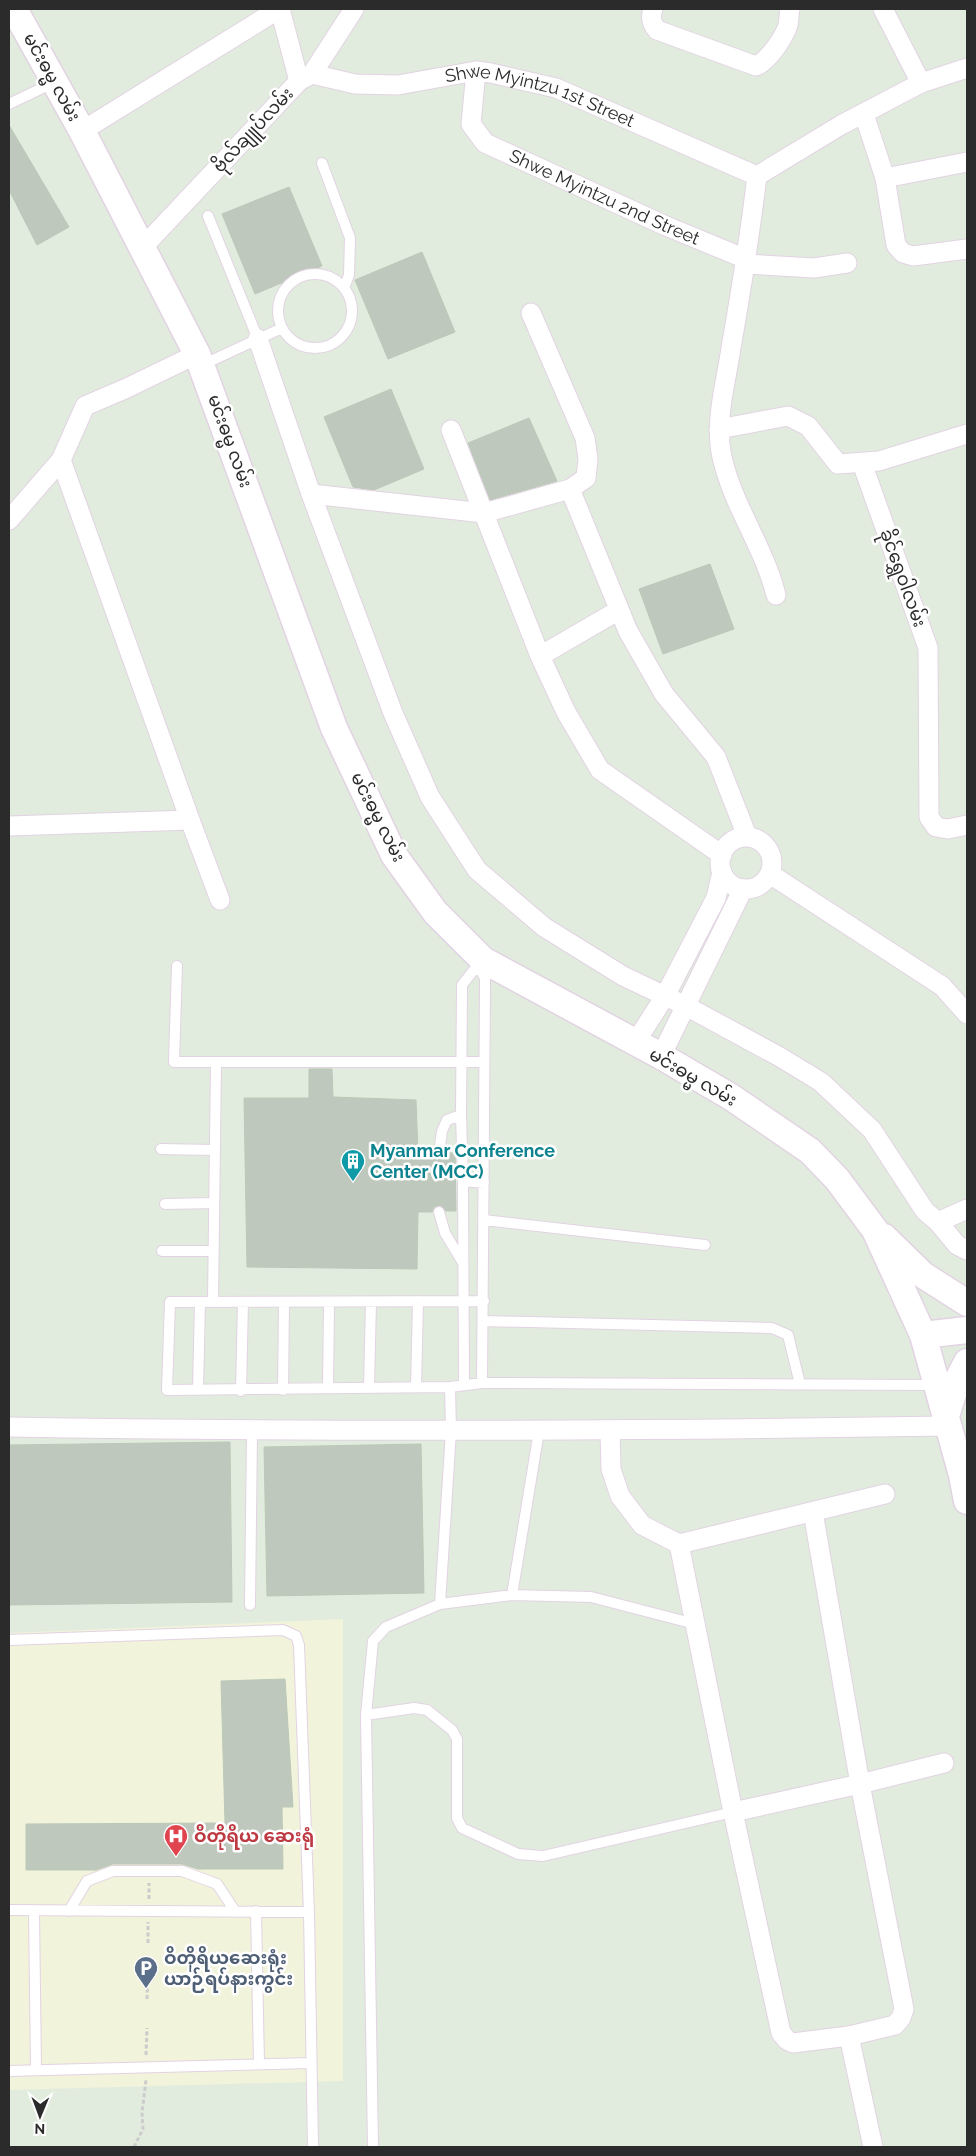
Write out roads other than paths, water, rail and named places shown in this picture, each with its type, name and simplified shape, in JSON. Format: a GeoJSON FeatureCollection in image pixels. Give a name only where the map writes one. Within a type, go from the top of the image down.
{"type":"FeatureCollection","features":[{"type":"Feature","properties":{"kind":"main road","name":"မင်းဓမ္မ လမ်း"},"geometry":{"type":"LineString","coordinates":[[14,9],[82,131],[200,359],[334,728],[394,855],[435,912],[476,958],[483,960],[661,1056],[730,1097],[810,1151],[837,1179],[875,1230],[923,1335],[947,1421],[965,1474],[967,1501]]}},
{"type":"Feature","properties":{"kind":"main road"},"geometry":{"type":"LineString","coordinates":[[875,1230],[895,1246],[924,1275],[967,1303]]}},
{"type":"Feature","properties":{"kind":"main road"},"geometry":{"type":"LineString","coordinates":[[923,1335],[967,1330]]}},
{"type":"Feature","properties":{"kind":"main road"},"geometry":{"type":"LineString","coordinates":[[947,1421],[957,1380],[967,1362]]}},
{"type":"Feature","properties":{"kind":"street"},"geometry":{"type":"LineString","coordinates":[[82,131],[280,9],[305,78]]}},
{"type":"Feature","properties":{"kind":"street","name":"ဗိုလ်ချူပ်လမ်း"},"geometry":{"type":"LineString","coordinates":[[143,248],[305,78],[354,9]]}},
{"type":"Feature","properties":{"kind":"street"},"geometry":{"type":"LineString","coordinates":[[653,9],[650,16],[657,30],[756,66],[768,58],[788,25],[790,9]]}},
{"type":"Feature","properties":{"kind":"street"},"geometry":{"type":"LineString","coordinates":[[883,9],[921,83]]}},
{"type":"Feature","properties":{"kind":"street"},"geometry":{"type":"LineString","coordinates":[[776,595],[756,543],[739,507],[722,457],[719,428],[746,261],[756,176],[841,125],[921,83],[967,68]]}},
{"type":"Feature","properties":{"kind":"street","name":"Shwe Myintzu 1st Street"},"geometry":{"type":"LineString","coordinates":[[305,78],[355,84],[398,85],[476,71],[556,88],[756,176]]}},
{"type":"Feature","properties":{"kind":"street","name":"Shwe Myintzu 2nd Street"},"geometry":{"type":"LineString","coordinates":[[476,71],[471,124],[485,143],[746,261],[814,268],[847,263]]}},
{"type":"Feature","properties":{"kind":"street"},"geometry":{"type":"LineString","coordinates":[[864,114],[886,178],[896,245],[903,253],[913,256],[967,249]]}},
{"type":"Feature","properties":{"kind":"street"},"geometry":{"type":"LineString","coordinates":[[886,178],[967,162]]}},
{"type":"Feature","properties":{"kind":"street"},"geometry":{"type":"LineString","coordinates":[[311,494],[484,513],[570,489],[586,478],[588,459],[585,438],[531,313]]}},
{"type":"Feature","properties":{"kind":"street"},"geometry":{"type":"LineString","coordinates":[[258,340],[311,494],[393,713],[430,797],[476,870],[544,927],[623,976],[686,1006],[822,1082],[872,1130],[925,1211],[938,1222],[957,1246],[967,1250]]}},
{"type":"Feature","properties":{"kind":"street"},"geometry":{"type":"LineString","coordinates":[[9,520],[61,460],[85,406],[200,359]]}},
{"type":"Feature","properties":{"kind":"street"},"geometry":{"type":"LineString","coordinates":[[719,428],[788,416],[808,426],[838,464],[879,461],[967,434]]}},
{"type":"Feature","properties":{"kind":"street"},"geometry":{"type":"LineString","coordinates":[[451,430],[540,656],[566,712],[600,770],[722,864],[726,880],[734,886],[743,889],[759,886],[770,874],[772,857],[769,849],[763,842],[747,836],[738,838],[725,845],[722,864],[716,898],[665,996],[635,1043]]}},
{"type":"Feature","properties":{"kind":"street"},"geometry":{"type":"LineString","coordinates":[[61,460],[220,900]]}},
{"type":"Feature","properties":{"kind":"street","name":"ခိုင်ရွှေဝါလမ်း"},"geometry":{"type":"LineString","coordinates":[[862,463],[928,648],[929,817],[936,827],[948,830],[967,826]]}},
{"type":"Feature","properties":{"kind":"street"},"geometry":{"type":"LineString","coordinates":[[570,489],[628,631],[664,694],[716,757],[747,836]]}},
{"type":"Feature","properties":{"kind":"street"},"geometry":{"type":"LineString","coordinates":[[540,656],[619,610]]}},
{"type":"Feature","properties":{"kind":"street"},"geometry":{"type":"LineString","coordinates":[[9,826],[190,820]]}},
{"type":"Feature","properties":{"kind":"street"},"geometry":{"type":"LineString","coordinates":[[770,874],[942,986],[967,1014]]}},
{"type":"Feature","properties":{"kind":"street"},"geometry":{"type":"LineString","coordinates":[[661,1056],[743,889]]}},
{"type":"Feature","properties":{"kind":"street"},"geometry":{"type":"LineString","coordinates":[[938,1222],[967,1210]]}},
{"type":"Feature","properties":{"kind":"street"},"geometry":{"type":"LineString","coordinates":[[9,1427],[252,1431],[610,1431],[947,1421]]}},
{"type":"Feature","properties":{"kind":"street"},"geometry":{"type":"LineString","coordinates":[[610,1431],[611,1469],[620,1496],[642,1525],[679,1544],[885,1494]]}},
{"type":"Feature","properties":{"kind":"street"},"geometry":{"type":"LineString","coordinates":[[679,1544],[733,1812],[782,2033],[787,2040],[793,2043],[849,2036],[895,2025],[901,2018],[904,2009],[860,1784],[813,1512]]}},
{"type":"Feature","properties":{"kind":"street"},"geometry":{"type":"LineString","coordinates":[[733,1812],[944,1763]]}},
{"type":"Feature","properties":{"kind":"street"},"geometry":{"type":"LineString","coordinates":[[849,2036],[873,2147]]}},
{"type":"Feature","properties":{"kind":"lane"},"geometry":{"type":"LineString","coordinates":[[9,104],[55,82]]}},
{"type":"Feature","properties":{"kind":"lane"},"geometry":{"type":"LineString","coordinates":[[322,163],[350,238],[349,275],[344,288]]}},
{"type":"Feature","properties":{"kind":"lane"},"geometry":{"type":"LineString","coordinates":[[208,216],[258,340]]}},
{"type":"Feature","properties":{"kind":"lane"},"geometry":{"type":"LineString","coordinates":[[311,275],[320,275],[337,282],[344,288],[349,297],[352,316],[344,334],[337,340],[319,347],[297,345],[287,337],[282,328],[279,312],[280,302],[283,294],[294,281],[311,275]]}},
{"type":"Feature","properties":{"kind":"lane"},"geometry":{"type":"LineString","coordinates":[[200,359],[258,340],[282,328]]}},
{"type":"Feature","properties":{"kind":"lane"},"geometry":{"type":"LineString","coordinates":[[464,1385],[461,1115],[462,985],[476,958]]}},
{"type":"Feature","properties":{"kind":"lane"},"geometry":{"type":"LineString","coordinates":[[476,958],[484,978],[484,1321],[482,1383]]}},
{"type":"Feature","properties":{"kind":"lane"},"geometry":{"type":"LineString","coordinates":[[177,966],[174,1062],[484,1062]]}},
{"type":"Feature","properties":{"kind":"lane"},"geometry":{"type":"LineString","coordinates":[[213,1302],[216,1062]]}},
{"type":"Feature","properties":{"kind":"lane"},"geometry":{"type":"LineString","coordinates":[[439,1153],[442,1132],[447,1120],[461,1115]]}},
{"type":"Feature","properties":{"kind":"lane"},"geometry":{"type":"LineString","coordinates":[[160,1149],[215,1150]]}},
{"type":"Feature","properties":{"kind":"lane"},"geometry":{"type":"LineString","coordinates":[[463,1181],[484,1183]]}},
{"type":"Feature","properties":{"kind":"lane"},"geometry":{"type":"LineString","coordinates":[[165,1204],[214,1203]]}},
{"type":"Feature","properties":{"kind":"lane"},"geometry":{"type":"LineString","coordinates":[[439,1212],[446,1233],[464,1264]]}},
{"type":"Feature","properties":{"kind":"lane"},"geometry":{"type":"LineString","coordinates":[[484,1220],[705,1245]]}},
{"type":"Feature","properties":{"kind":"lane"},"geometry":{"type":"LineString","coordinates":[[162,1250],[214,1251]]}},
{"type":"Feature","properties":{"kind":"lane"},"geometry":{"type":"LineString","coordinates":[[416,1387],[418,1301]]}},
{"type":"Feature","properties":{"kind":"lane"},"geometry":{"type":"LineString","coordinates":[[484,1301],[329,1303],[170,1302],[167,1390],[241,1391],[368,1387],[450,1387],[482,1383],[937,1385]]}},
{"type":"Feature","properties":{"kind":"lane"},"geometry":{"type":"LineString","coordinates":[[198,1390],[200,1302]]}},
{"type":"Feature","properties":{"kind":"lane"},"geometry":{"type":"LineString","coordinates":[[241,1391],[243,1302]]}},
{"type":"Feature","properties":{"kind":"lane"},"geometry":{"type":"LineString","coordinates":[[284,1302],[284,1390]]}},
{"type":"Feature","properties":{"kind":"lane"},"geometry":{"type":"LineString","coordinates":[[368,1387],[371,1302]]}},
{"type":"Feature","properties":{"kind":"lane"},"geometry":{"type":"LineString","coordinates":[[328,1388],[329,1303]]}},
{"type":"Feature","properties":{"kind":"lane"},"geometry":{"type":"LineString","coordinates":[[484,1321],[772,1328],[788,1335],[800,1384]]}},
{"type":"Feature","properties":{"kind":"lane"},"geometry":{"type":"LineString","coordinates":[[440,1604],[451,1431],[450,1387]]}},
{"type":"Feature","properties":{"kind":"lane"},"geometry":{"type":"LineString","coordinates":[[250,1605],[252,1431]]}},
{"type":"Feature","properties":{"kind":"lane"},"geometry":{"type":"LineString","coordinates":[[512,1595],[539,1431]]}},
{"type":"Feature","properties":{"kind":"lane"},"geometry":{"type":"LineString","coordinates":[[373,2147],[366,1715],[374,1641],[386,1627],[440,1604],[512,1595],[592,1597],[695,1624]]}},
{"type":"Feature","properties":{"kind":"lane"},"geometry":{"type":"LineString","coordinates":[[9,1640],[283,1630],[296,1636],[299,1644],[309,1912],[313,2147]]}},
{"type":"Feature","properties":{"kind":"lane"},"geometry":{"type":"LineString","coordinates":[[366,1715],[414,1708],[427,1710],[452,1730],[457,1739],[457,1818],[462,1828],[518,1854],[543,1856],[733,1812]]}},
{"type":"Feature","properties":{"kind":"lane"},"geometry":{"type":"LineString","coordinates":[[69,1911],[87,1881],[112,1871],[182,1872],[217,1884],[236,1911]]}},
{"type":"Feature","properties":{"kind":"lane"},"geometry":{"type":"LineString","coordinates":[[9,1910],[309,1912]]}},
{"type":"Feature","properties":{"kind":"lane"},"geometry":{"type":"LineString","coordinates":[[34,1911],[36,2070]]}},
{"type":"Feature","properties":{"kind":"lane"},"geometry":{"type":"LineString","coordinates":[[256,1912],[259,2064]]}},
{"type":"Feature","properties":{"kind":"lane"},"geometry":{"type":"LineString","coordinates":[[9,2071],[311,2063]]}},
{"type":"Feature","properties":{"kind":"place","name":"Myanmar Conference Center (MCC)"},"geometry":{"type":"Point","coordinates":[353,1182]}},
{"type":"Feature","properties":{"kind":"place","name":"ဝိတိုရိယ ဆေးရုံ"},"geometry":{"type":"Point","coordinates":[176,1857]}},
{"type":"Feature","properties":{"kind":"place","name":"ဝိတိုရိယဆေးရုံး ယာဉ်ရပ်နားကွင်း"},"geometry":{"type":"Point","coordinates":[146,1989]}}]}
